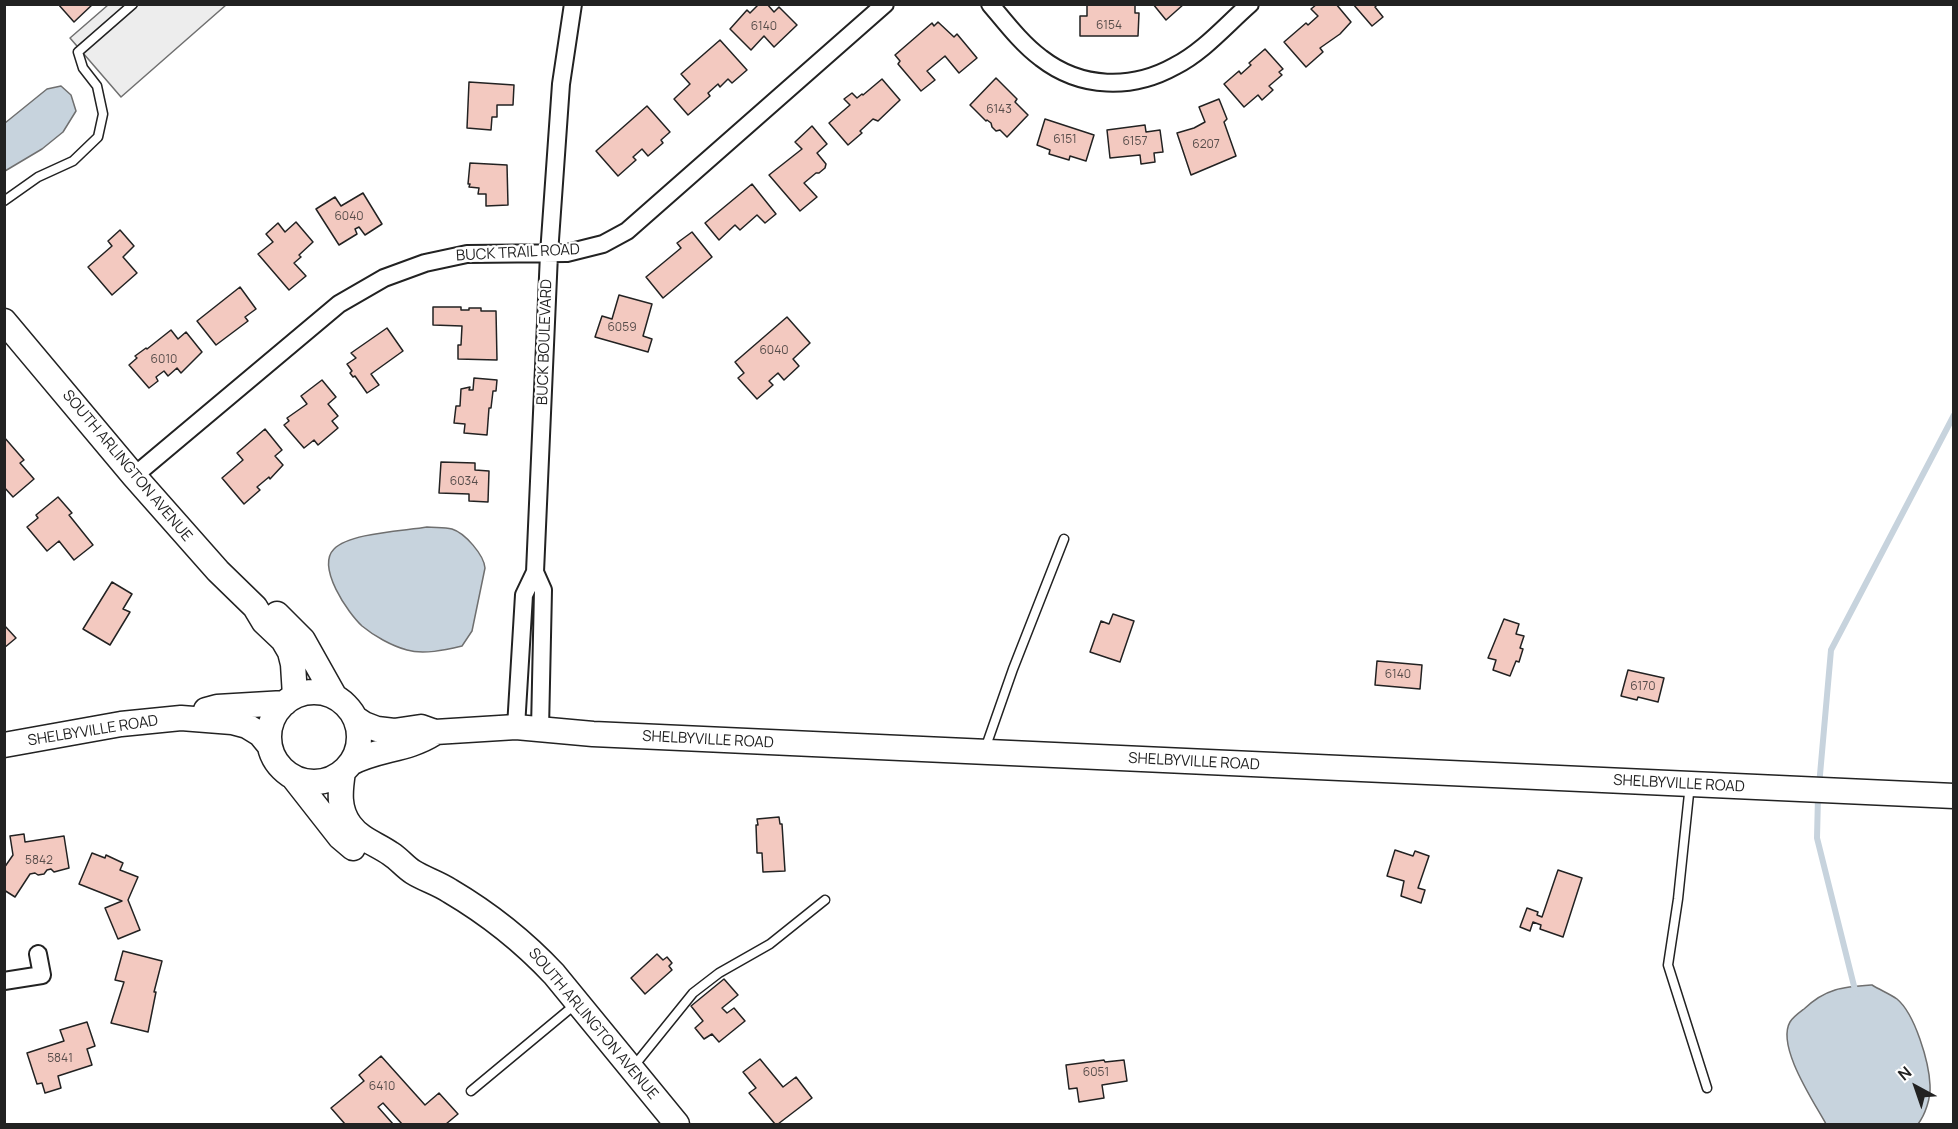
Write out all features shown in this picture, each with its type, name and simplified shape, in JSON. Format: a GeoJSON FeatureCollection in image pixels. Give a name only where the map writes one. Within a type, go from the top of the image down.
{"type":"FeatureCollection","features":[{"type":"Feature","properties":{"kind":"main road","name":"SOUTH ARLINGTON AVENUE"},"geometry":{"type":"LineString","coordinates":[[4,321],[134,476],[279,636],[290,652],[294,668],[290,700]]}},
{"type":"Feature","properties":{"kind":"main road","name":"SOUTH ARLINGTON AVENUE"},"geometry":{"type":"LineString","coordinates":[[255,607],[274,612],[297,631],[311,651],[335,697]]}},
{"type":"Feature","properties":{"kind":"main road"},"geometry":{"type":"LineString","coordinates":[[270,745],[272,722],[277,711],[290,700],[306,693],[318,692],[335,697],[345,704],[355,718],[377,729],[394,731],[421,727],[435,732]]}},
{"type":"Feature","properties":{"kind":"main road"},"geometry":{"type":"LineString","coordinates":[[181,718],[217,707],[290,700]]}},
{"type":"Feature","properties":{"kind":"main road","name":"SHELBYVILLE ROAD"},"geometry":{"type":"LineString","coordinates":[[4,745],[121,724],[181,718]]}},
{"type":"Feature","properties":{"kind":"main road"},"geometry":{"type":"LineString","coordinates":[[181,718],[232,722],[247,726],[260,734],[270,745],[276,761],[283,770],[304,781],[321,782],[333,778],[366,755],[419,742],[435,732]]}},
{"type":"Feature","properties":{"kind":"main road"},"geometry":{"type":"LineString","coordinates":[[346,768],[356,753],[359,741],[355,718]]}},
{"type":"Feature","properties":{"kind":"main road","name":"SHELBYVILLE ROAD"},"geometry":{"type":"LineString","coordinates":[[435,732],[528,728],[592,734],[1953,796]]}},
{"type":"Feature","properties":{"kind":"main road","name":"SOUTH ARLINGTON AVENUE"},"geometry":{"type":"LineString","coordinates":[[346,768],[340,804],[349,824],[360,836],[391,854],[413,872],[448,889],[522,941],[554,974],[677,1125]]}},
{"type":"Feature","properties":{"kind":"main road","name":"SOUTH ARLINGTON AVENUE"},"geometry":{"type":"LineString","coordinates":[[293,777],[340,837],[350,846],[372,861],[413,872]]}},
{"type":"Feature","properties":{"kind":"street","name":"BUCK BOULEVARD"},"geometry":{"type":"LineString","coordinates":[[528,728],[524,595],[535,572],[549,254],[561,84],[573,4]]}},
{"type":"Feature","properties":{"kind":"street","name":"BUCK TRAIL ROAD"},"geometry":{"type":"LineString","coordinates":[[134,476],[339,304],[384,278],[450,256],[484,252],[549,254],[585,249],[603,244],[627,231],[885,4]]}},
{"type":"Feature","properties":{"kind":"street"},"geometry":{"type":"LineString","coordinates":[[990,4],[1030,49],[1053,67],[1078,78],[1116,83],[1141,80],[1177,66],[1250,4]]}},
{"type":"Feature","properties":{"kind":"street","name":"BUCK BOULEVARD"},"geometry":{"type":"LineString","coordinates":[[528,728],[543,590],[535,572]]}},
{"type":"Feature","properties":{"kind":"street"},"geometry":{"type":"LineString","coordinates":[[4,981],[42,975],[38,954]]}},
{"type":"Feature","properties":{"kind":"lane"},"geometry":{"type":"LineString","coordinates":[[4,201],[38,177],[74,161],[98,137],[103,114],[97,86],[82,68],[78,52],[133,4]]}},
{"type":"Feature","properties":{"kind":"lane"},"geometry":{"type":"LineString","coordinates":[[984,752],[1013,669],[1064,539]]}},
{"type":"Feature","properties":{"kind":"lane"},"geometry":{"type":"LineString","coordinates":[[1690,784],[1678,899],[1668,964],[1707,1088]]}},
{"type":"Feature","properties":{"kind":"lane"},"geometry":{"type":"LineString","coordinates":[[632,1069],[693,993],[719,974],[770,944],[825,900]]}},
{"type":"Feature","properties":{"kind":"lane"},"geometry":{"type":"LineString","coordinates":[[471,1091],[577,1002]]}},
{"type":"Feature","properties":{"kind":"shaded area"},"geometry":{"type":"Polygon","coordinates":[[[108,5],[226,5],[121,97],[70,38],[108,5]]]}},
{"type":"Feature","properties":{"kind":"shaded area"},"geometry":{"type":"Polygon","coordinates":[[[61,86],[71,95],[76,111],[63,132],[42,149],[5,171],[5,123],[47,89],[61,86]]]}},
{"type":"Feature","properties":{"kind":"shaded area"},"geometry":{"type":"Polygon","coordinates":[[[427,527],[457,531],[478,551],[485,568],[472,631],[462,646],[420,652],[389,643],[362,626],[349,611],[336,589],[331,578],[329,557],[334,549],[352,539],[427,527]]]}},
{"type":"Feature","properties":{"kind":"shaded area"},"geometry":{"type":"Polygon","coordinates":[[[1872,985],[1897,999],[1904,1006],[1915,1027],[1929,1075],[1930,1095],[1927,1106],[1918,1124],[1826,1124],[1792,1059],[1787,1032],[1790,1022],[1812,1002],[1828,993],[1844,988],[1872,985]]]}},
{"type":"Feature","properties":{"kind":"building"},"geometry":{"type":"Polygon","coordinates":[[[58,4],[93,4],[74,22],[58,4]]]}},
{"type":"Feature","properties":{"kind":"building"},"geometry":{"type":"Polygon","coordinates":[[[759,4],[767,4],[774,12],[779,7],[797,25],[774,47],[764,36],[751,50],[730,29],[747,10],[750,13],[759,4]]]}},
{"type":"Feature","properties":{"kind":"building"},"geometry":{"type":"Polygon","coordinates":[[[1087,4],[1135,4],[1135,13],[1139,13],[1138,36],[1080,36],[1080,16],[1087,16],[1087,4]]]}},
{"type":"Feature","properties":{"kind":"building"},"geometry":{"type":"Polygon","coordinates":[[[1153,4],[1184,4],[1166,20],[1153,4]]]}},
{"type":"Feature","properties":{"kind":"building"},"geometry":{"type":"Polygon","coordinates":[[[1317,4],[1336,4],[1351,22],[1340,34],[1320,48],[1323,52],[1306,67],[1284,42],[1318,16],[1311,9],[1317,4]]]}},
{"type":"Feature","properties":{"kind":"building"},"geometry":{"type":"Polygon","coordinates":[[[1353,4],[1378,4],[1375,7],[1383,17],[1372,26],[1353,4]]]}},
{"type":"Feature","properties":{"kind":"building"},"geometry":{"type":"Polygon","coordinates":[[[938,22],[954,37],[957,34],[977,58],[959,73],[945,56],[927,71],[935,80],[921,91],[898,64],[900,61],[895,55],[932,23],[934,26],[938,22]]]}},
{"type":"Feature","properties":{"kind":"building"},"geometry":{"type":"Polygon","coordinates":[[[720,40],[747,70],[732,83],[728,79],[720,87],[718,84],[708,93],[710,96],[688,115],[674,99],[690,84],[681,74],[720,40]]]}},
{"type":"Feature","properties":{"kind":"building"},"geometry":{"type":"Polygon","coordinates":[[[1265,49],[1283,69],[1279,72],[1282,75],[1269,86],[1273,90],[1262,100],[1258,95],[1244,107],[1224,84],[1239,71],[1241,74],[1251,65],[1249,63],[1265,49]]]}},
{"type":"Feature","properties":{"kind":"building"},"geometry":{"type":"Polygon","coordinates":[[[996,78],[1017,99],[1015,102],[1028,115],[1007,137],[1000,130],[996,131],[991,123],[970,105],[996,78]]]}},
{"type":"Feature","properties":{"kind":"building"},"geometry":{"type":"Polygon","coordinates":[[[882,79],[900,100],[878,121],[873,119],[848,145],[829,123],[850,105],[844,99],[852,93],[857,98],[863,95],[882,79]]]}},
{"type":"Feature","properties":{"kind":"building"},"geometry":{"type":"Polygon","coordinates":[[[469,82],[514,85],[513,105],[497,105],[497,117],[492,117],[491,130],[467,128],[469,82]]]}},
{"type":"Feature","properties":{"kind":"building"},"geometry":{"type":"Polygon","coordinates":[[[1219,99],[1227,119],[1224,122],[1236,156],[1191,175],[1177,133],[1205,122],[1199,107],[1219,99]]]}},
{"type":"Feature","properties":{"kind":"building"},"geometry":{"type":"Polygon","coordinates":[[[647,106],[670,132],[661,140],[663,143],[648,156],[642,149],[633,157],[636,160],[618,176],[596,151],[647,106]]]}},
{"type":"Feature","properties":{"kind":"building"},"geometry":{"type":"Polygon","coordinates":[[[1045,119],[1094,135],[1086,161],[1070,156],[1069,160],[1049,154],[1050,150],[1037,145],[1045,119]]]}},
{"type":"Feature","properties":{"kind":"building"},"geometry":{"type":"Polygon","coordinates":[[[1145,125],[1146,132],[1160,130],[1163,152],[1154,153],[1155,162],[1141,164],[1140,155],[1110,158],[1107,130],[1145,125]]]}},
{"type":"Feature","properties":{"kind":"building"},"geometry":{"type":"Polygon","coordinates":[[[812,126],[827,144],[817,153],[826,164],[825,168],[804,183],[817,197],[800,211],[769,175],[802,149],[795,142],[812,126]]]}},
{"type":"Feature","properties":{"kind":"building"},"geometry":{"type":"Polygon","coordinates":[[[470,163],[507,165],[508,205],[486,206],[486,194],[478,194],[479,188],[469,187],[470,163]]]}},
{"type":"Feature","properties":{"kind":"building"},"geometry":{"type":"Polygon","coordinates":[[[752,184],[776,214],[765,223],[757,215],[740,230],[735,225],[719,240],[705,223],[752,184]]]}},
{"type":"Feature","properties":{"kind":"building"},"geometry":{"type":"Polygon","coordinates":[[[363,193],[382,224],[365,235],[359,227],[355,229],[357,234],[339,245],[316,209],[335,197],[341,206],[363,193]]]}},
{"type":"Feature","properties":{"kind":"building"},"geometry":{"type":"Polygon","coordinates":[[[296,222],[313,242],[294,263],[306,276],[289,290],[258,254],[273,242],[266,234],[278,223],[285,232],[296,222]]]}},
{"type":"Feature","properties":{"kind":"building"},"geometry":{"type":"Polygon","coordinates":[[[120,230],[134,246],[123,257],[137,273],[112,295],[88,267],[112,246],[108,241],[120,230]]]}},
{"type":"Feature","properties":{"kind":"building"},"geometry":{"type":"Polygon","coordinates":[[[692,232],[712,257],[663,298],[646,277],[681,248],[677,243],[692,232]]]}},
{"type":"Feature","properties":{"kind":"building"},"geometry":{"type":"Polygon","coordinates":[[[240,287],[256,309],[245,317],[248,321],[216,345],[197,321],[240,287]]]}},
{"type":"Feature","properties":{"kind":"building"},"geometry":{"type":"Polygon","coordinates":[[[619,295],[652,304],[643,336],[652,339],[648,352],[595,337],[602,316],[612,319],[619,295]]]}},
{"type":"Feature","properties":{"kind":"building"},"geometry":{"type":"Polygon","coordinates":[[[433,307],[461,307],[461,310],[481,308],[481,311],[496,311],[497,360],[458,359],[462,326],[433,325],[433,307]]]}},
{"type":"Feature","properties":{"kind":"building"},"geometry":{"type":"Polygon","coordinates":[[[787,317],[810,343],[793,359],[799,366],[784,380],[778,373],[769,381],[773,385],[757,399],[738,378],[744,373],[735,362],[787,317]]]}},
{"type":"Feature","properties":{"kind":"building"},"geometry":{"type":"Polygon","coordinates":[[[387,328],[403,351],[371,374],[379,385],[367,393],[355,376],[353,377],[350,373],[352,371],[347,364],[356,358],[351,353],[387,328]]]}},
{"type":"Feature","properties":{"kind":"building"},"geometry":{"type":"Polygon","coordinates":[[[171,330],[178,339],[186,332],[202,352],[181,373],[177,368],[168,376],[164,371],[156,377],[158,381],[149,388],[129,365],[137,358],[135,356],[171,330]]]}},
{"type":"Feature","properties":{"kind":"building"},"geometry":{"type":"Polygon","coordinates":[[[474,378],[497,380],[496,391],[493,391],[491,408],[489,408],[487,435],[464,433],[465,424],[454,423],[456,406],[460,406],[461,389],[470,387],[469,390],[473,390],[474,378]]]}},
{"type":"Feature","properties":{"kind":"building"},"geometry":{"type":"Polygon","coordinates":[[[322,380],[336,397],[328,404],[338,416],[332,421],[338,428],[318,445],[314,440],[304,448],[284,425],[289,421],[287,418],[307,404],[301,396],[322,380]]]}},
{"type":"Feature","properties":{"kind":"building"},"geometry":{"type":"Polygon","coordinates":[[[265,429],[282,450],[275,456],[283,465],[270,479],[269,477],[257,487],[260,490],[244,504],[222,478],[243,460],[237,453],[265,429]]]}},
{"type":"Feature","properties":{"kind":"building"},"geometry":{"type":"Polygon","coordinates":[[[4,437],[24,460],[20,463],[34,479],[13,497],[4,487],[4,437]]]}},
{"type":"Feature","properties":{"kind":"building"},"geometry":{"type":"Polygon","coordinates":[[[441,462],[475,463],[475,470],[489,471],[488,502],[469,501],[469,494],[439,493],[441,462]]]}},
{"type":"Feature","properties":{"kind":"building"},"geometry":{"type":"Polygon","coordinates":[[[58,497],[72,513],[69,515],[93,545],[74,560],[59,541],[47,551],[27,527],[38,518],[36,515],[58,497]]]}},
{"type":"Feature","properties":{"kind":"building"},"geometry":{"type":"Polygon","coordinates":[[[112,582],[132,594],[123,609],[130,612],[110,645],[83,629],[112,582]]]}},
{"type":"Feature","properties":{"kind":"building"},"geometry":{"type":"Polygon","coordinates":[[[1113,614],[1134,621],[1120,662],[1090,652],[1101,621],[1109,624],[1113,614]]]}},
{"type":"Feature","properties":{"kind":"building"},"geometry":{"type":"Polygon","coordinates":[[[1504,619],[1519,624],[1516,634],[1524,636],[1519,662],[1516,661],[1510,676],[1493,670],[1496,660],[1488,658],[1504,619]]]}},
{"type":"Feature","properties":{"kind":"building"},"geometry":{"type":"Polygon","coordinates":[[[4,625],[16,638],[4,648],[4,625]]]}},
{"type":"Feature","properties":{"kind":"building"},"geometry":{"type":"Polygon","coordinates":[[[1377,661],[1422,665],[1420,689],[1375,685],[1377,661]]]}},
{"type":"Feature","properties":{"kind":"building"},"geometry":{"type":"Polygon","coordinates":[[[1628,670],[1664,678],[1658,702],[1621,696],[1628,670]]]}},
{"type":"Feature","properties":{"kind":"building"},"geometry":{"type":"Polygon","coordinates":[[[779,817],[780,824],[782,824],[785,871],[763,872],[762,853],[757,853],[757,819],[779,817]]]}},
{"type":"Feature","properties":{"kind":"building"},"geometry":{"type":"Polygon","coordinates":[[[24,834],[25,842],[64,836],[69,868],[54,872],[51,869],[38,875],[30,874],[15,897],[4,890],[4,868],[13,855],[10,836],[24,834]]]}},
{"type":"Feature","properties":{"kind":"building"},"geometry":{"type":"Polygon","coordinates":[[[1395,850],[1413,856],[1415,851],[1429,856],[1418,888],[1425,890],[1421,903],[1401,896],[1404,881],[1387,876],[1395,850]]]}},
{"type":"Feature","properties":{"kind":"building"},"geometry":{"type":"Polygon","coordinates":[[[92,853],[105,858],[106,855],[123,863],[120,870],[138,877],[128,900],[140,930],[118,939],[105,908],[122,901],[79,884],[92,853]]]}},
{"type":"Feature","properties":{"kind":"building"},"geometry":{"type":"Polygon","coordinates":[[[1558,870],[1582,878],[1563,937],[1540,929],[1541,925],[1533,922],[1530,931],[1520,927],[1527,908],[1538,912],[1537,915],[1542,917],[1558,870]]]}},
{"type":"Feature","properties":{"kind":"building"},"geometry":{"type":"Polygon","coordinates":[[[123,951],[162,961],[154,992],[156,992],[148,1032],[111,1023],[124,982],[115,980],[123,951]]]}},
{"type":"Feature","properties":{"kind":"building"},"geometry":{"type":"Polygon","coordinates":[[[657,954],[663,960],[667,957],[672,963],[669,966],[672,970],[645,994],[631,978],[657,954]]]}},
{"type":"Feature","properties":{"kind":"building"},"geometry":{"type":"Polygon","coordinates":[[[724,979],[738,995],[722,1008],[727,1013],[734,1008],[745,1021],[719,1042],[712,1034],[704,1039],[695,1028],[703,1021],[691,1006],[724,979]]]}},
{"type":"Feature","properties":{"kind":"building"},"geometry":{"type":"Polygon","coordinates":[[[87,1022],[95,1046],[87,1049],[92,1065],[58,1076],[61,1088],[45,1093],[42,1083],[37,1084],[27,1053],[64,1041],[60,1030],[87,1022]]]}},
{"type":"Feature","properties":{"kind":"building"},"geometry":{"type":"Polygon","coordinates":[[[381,1056],[425,1105],[439,1093],[458,1114],[446,1124],[402,1124],[383,1103],[378,1107],[393,1124],[345,1124],[331,1108],[364,1081],[359,1075],[381,1056]]]}},
{"type":"Feature","properties":{"kind":"building"},"geometry":{"type":"Polygon","coordinates":[[[760,1059],[783,1087],[796,1077],[812,1098],[778,1124],[775,1124],[749,1093],[756,1088],[743,1072],[760,1059]]]}},
{"type":"Feature","properties":{"kind":"building"},"geometry":{"type":"Polygon","coordinates":[[[1104,1060],[1105,1062],[1124,1060],[1127,1081],[1102,1085],[1104,1098],[1079,1102],[1077,1088],[1069,1089],[1066,1065],[1104,1060]]]}},
{"type":"Feature","properties":{"kind":"waterway"},"geometry":{"type":"LineString","coordinates":[[1819,786],[1831,650],[1954,415]]}},
{"type":"Feature","properties":{"kind":"waterway"},"geometry":{"type":"LineString","coordinates":[[1818,796],[1817,838],[1856,994]]}}]}
